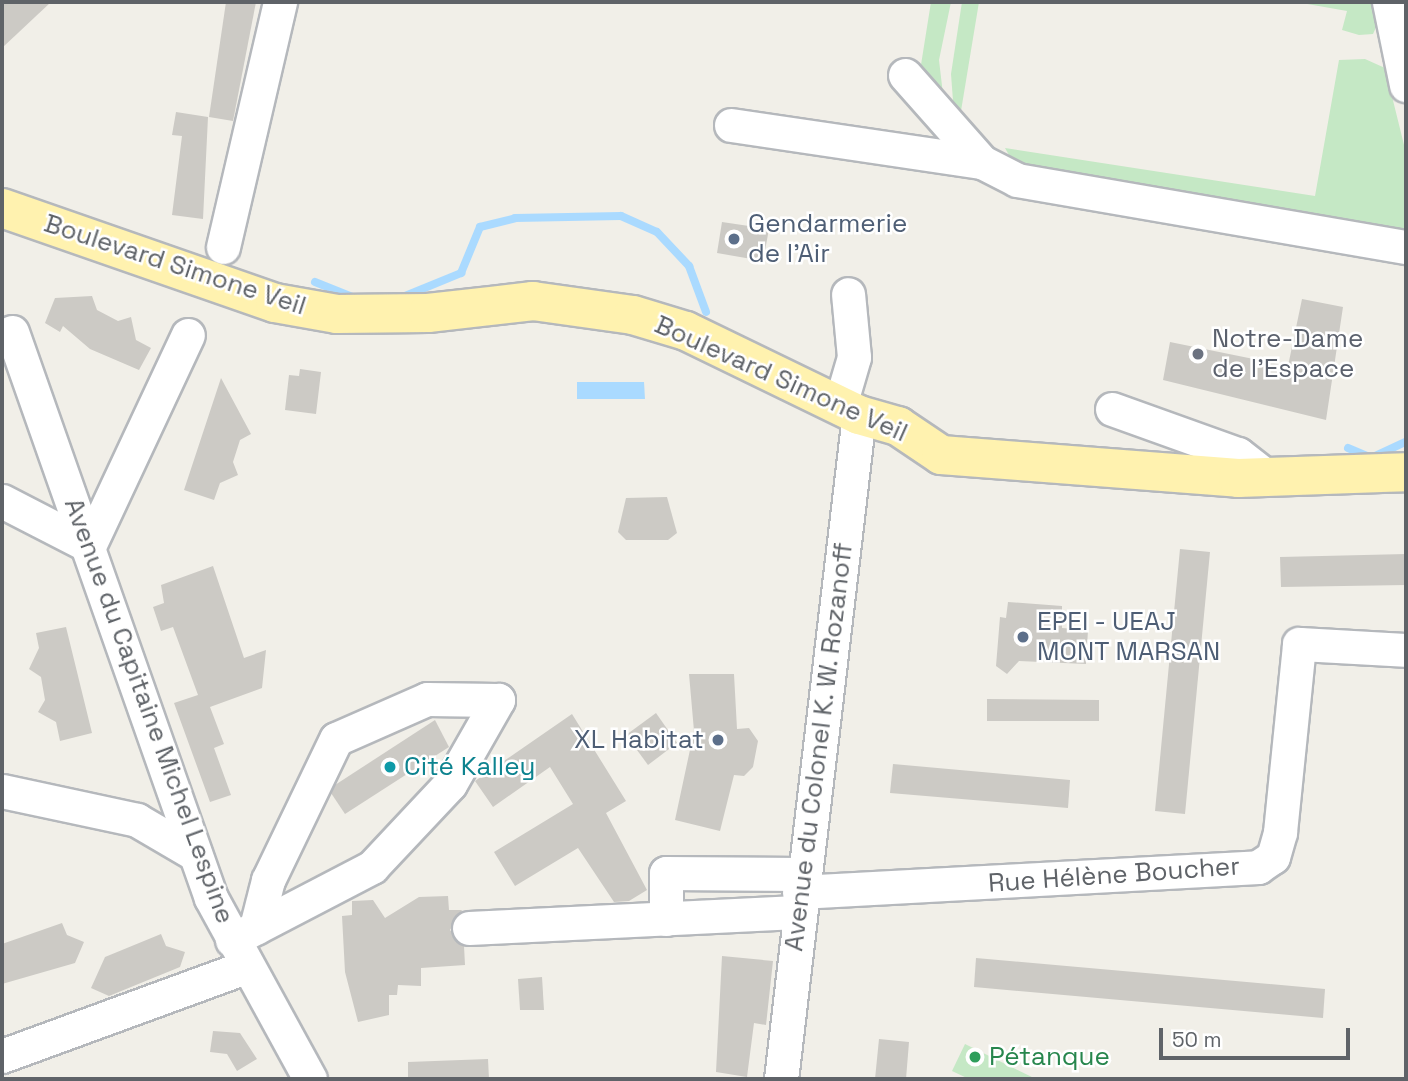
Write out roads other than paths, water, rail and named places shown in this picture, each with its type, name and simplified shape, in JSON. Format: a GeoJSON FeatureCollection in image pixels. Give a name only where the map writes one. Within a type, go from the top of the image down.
{"type":"FeatureCollection","features":[{"type":"Feature","properties":{"kind":"main road","name":"Boulevard Simone Veil"},"geometry":{"type":"LineString","coordinates":[[2,208],[275,303],[338,314],[428,313],[533,301],[632,315],[686,331],[849,410],[898,426],[941,455],[1269,478],[1406,472]]}},
{"type":"Feature","properties":{"kind":"street"},"geometry":{"type":"LineString","coordinates":[[223,247],[280,2]]}},
{"type":"Feature","properties":{"kind":"street"},"geometry":{"type":"LineString","coordinates":[[1389,2],[1406,85]]}},
{"type":"Feature","properties":{"kind":"street"},"geometry":{"type":"LineString","coordinates":[[905,75],[982,162]]}},
{"type":"Feature","properties":{"kind":"street"},"geometry":{"type":"LineString","coordinates":[[731,125],[982,162],[1017,180],[1406,247]]}},
{"type":"Feature","properties":{"kind":"street","name":"Avenue du Colonel K. W. Rozanoff"},"geometry":{"type":"LineString","coordinates":[[782,1079],[854,358],[848,294]]}},
{"type":"Feature","properties":{"kind":"street","name":"Avenue du Capitaine Michel Lespine"},"geometry":{"type":"LineString","coordinates":[[12,332],[195,854],[244,945],[310,1079]]}},
{"type":"Feature","properties":{"kind":"street"},"geometry":{"type":"LineString","coordinates":[[2,501],[89,546],[188,335]]}},
{"type":"Feature","properties":{"kind":"street"},"geometry":{"type":"LineString","coordinates":[[1112,409],[1238,454],[1269,478]]}},
{"type":"Feature","properties":{"kind":"street","name":"Rue Hélène Boucher"},"geometry":{"type":"LineString","coordinates":[[799,893],[1258,867],[1273,857],[1280,832],[1299,644],[1406,650]]}},
{"type":"Feature","properties":{"kind":"street"},"geometry":{"type":"LineString","coordinates":[[2,1056],[244,945],[372,867],[450,784],[498,700],[427,699],[336,739],[274,867],[244,945]]}},
{"type":"Feature","properties":{"kind":"street"},"geometry":{"type":"LineString","coordinates":[[2,791],[137,820],[195,854]]}},
{"type":"Feature","properties":{"kind":"street"},"geometry":{"type":"LineString","coordinates":[[666,919],[666,873],[799,893]]}},
{"type":"Feature","properties":{"kind":"street"},"geometry":{"type":"LineString","coordinates":[[469,928],[666,919],[799,893]]}},
{"type":"Feature","properties":{"kind":"water"},"geometry":{"type":"Polygon","coordinates":[[[577,382],[644,382],[645,399],[577,399],[577,382]]]}},
{"type":"Feature","properties":{"kind":"waterway"},"geometry":{"type":"LineString","coordinates":[[405,296],[461,273],[480,227],[515,218],[621,216],[657,232],[689,266],[706,312]]}},
{"type":"Feature","properties":{"kind":"waterway"},"geometry":{"type":"LineString","coordinates":[[315,282],[355,298]]}},
{"type":"Feature","properties":{"kind":"waterway"},"geometry":{"type":"LineString","coordinates":[[1348,448],[1371,458],[1406,442]]}},
{"type":"Feature","properties":{"kind":"place","name":"Gendarmerie de l'Air"},"geometry":{"type":"Point","coordinates":[734,239]}},
{"type":"Feature","properties":{"kind":"place","name":"Notre-Dame de l'Espace"},"geometry":{"type":"Point","coordinates":[1198,354]}},
{"type":"Feature","properties":{"kind":"place","name":"EPEI - UEAJ MONT MARSAN"},"geometry":{"type":"Point","coordinates":[1023,637]}},
{"type":"Feature","properties":{"kind":"place","name":"XL Habitat"},"geometry":{"type":"Point","coordinates":[718,740]}},
{"type":"Feature","properties":{"kind":"place","name":"Cité Kalley"},"geometry":{"type":"Point","coordinates":[390,767]}},
{"type":"Feature","properties":{"kind":"place","name":"Pétanque"},"geometry":{"type":"Point","coordinates":[975,1057]}}]}
